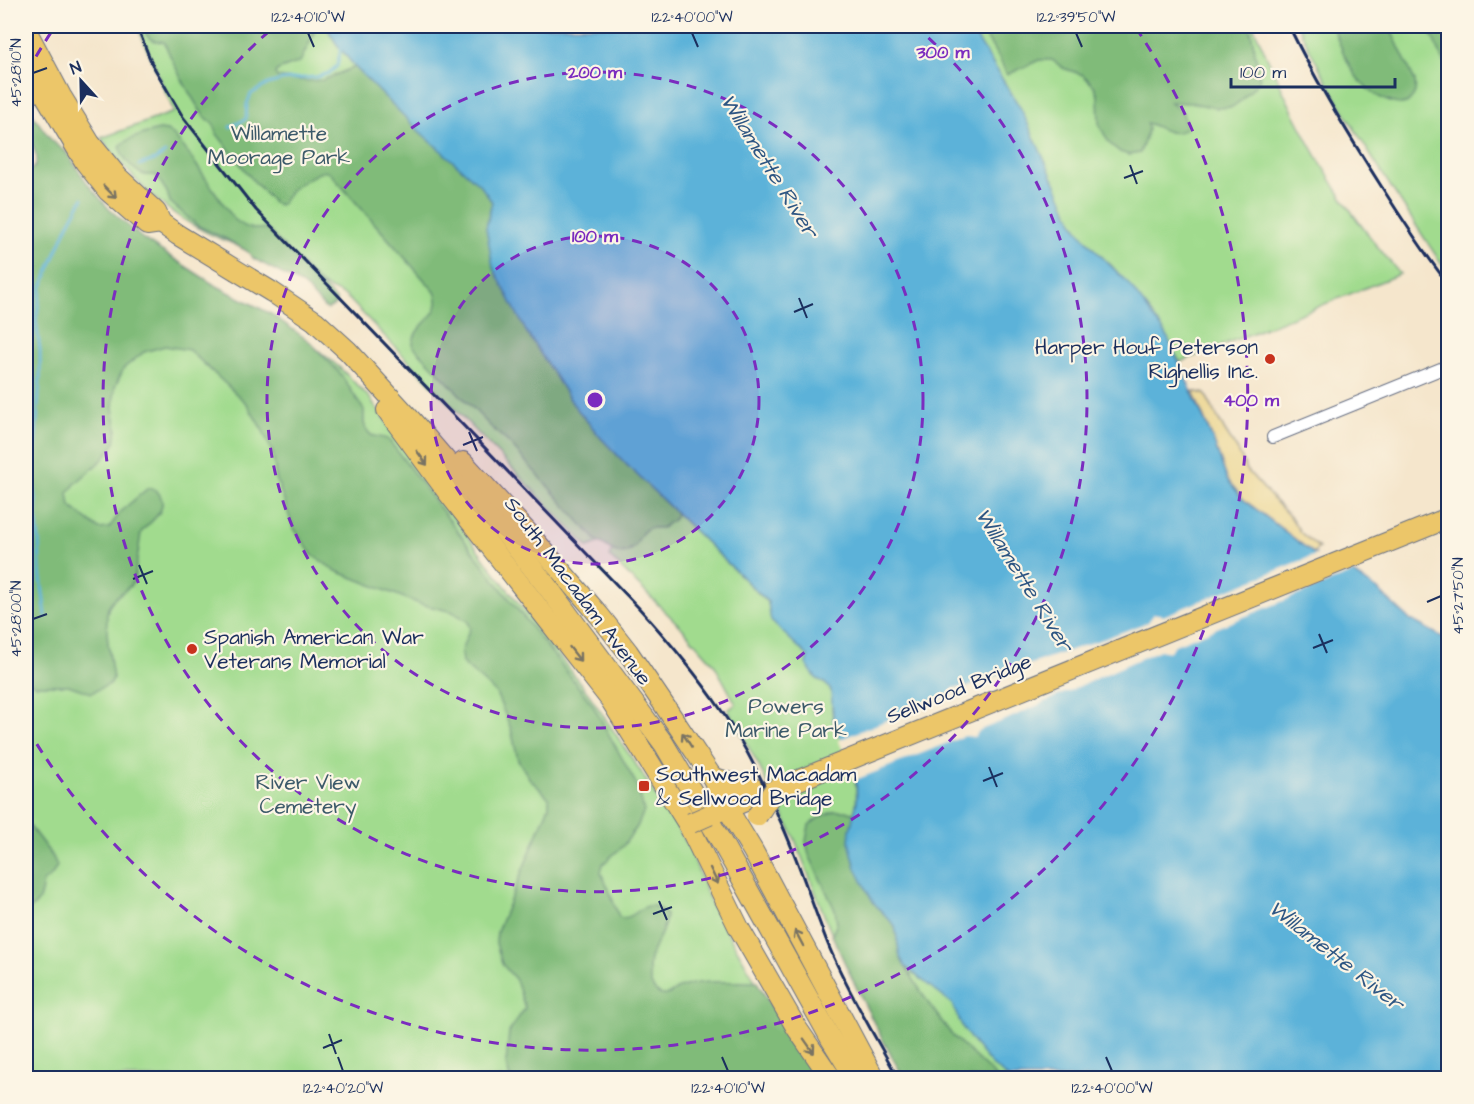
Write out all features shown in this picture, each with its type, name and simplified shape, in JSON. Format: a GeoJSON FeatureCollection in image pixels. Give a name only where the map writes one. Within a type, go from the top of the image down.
{"type":"FeatureCollection","features":[{"type":"Feature","properties":{"kind":"main road","name":"South Macadam Avenue"},"geometry":{"type":"LineString","coordinates":[[26,30],[83,133],[118,177],[156,212],[161,223],[252,278],[315,321],[348,351],[471,490],[546,585],[664,744],[855,1078]]}},
{"type":"Feature","properties":{"kind":"main road","name":"South Macadam Avenue"},"geometry":{"type":"LineString","coordinates":[[26,63],[75,146],[97,178],[130,212],[147,225],[161,223]]}},
{"type":"Feature","properties":{"kind":"main road"},"geometry":{"type":"LineString","coordinates":[[75,146],[84,148],[90,153],[96,150]]}},
{"type":"Feature","properties":{"kind":"main road"},"geometry":{"type":"LineString","coordinates":[[369,374],[375,394],[446,490],[609,699],[689,823],[739,927],[796,1028],[831,1078]]}},
{"type":"Feature","properties":{"kind":"main road"},"geometry":{"type":"LineString","coordinates":[[412,421],[429,425],[530,535],[628,652],[712,777],[874,1078]]}},
{"type":"Feature","properties":{"kind":"main road","name":"Sellwood Bridge"},"geometry":{"type":"LineString","coordinates":[[689,823],[1449,518]]}},
{"type":"Feature","properties":{"kind":"main road"},"geometry":{"type":"LineString","coordinates":[[712,777],[736,785],[770,791],[753,828],[753,851]]}},
{"type":"Feature","properties":{"kind":"street"},"geometry":{"type":"LineString","coordinates":[[1273,437],[1449,366]]}},
{"type":"Feature","properties":{"kind":"green space","name":"Willamette Moorage Park"},"geometry":{"type":"Polygon","coordinates":[[[137,26],[326,26],[627,465],[768,603],[771,621],[808,656],[816,678],[830,689],[834,721],[854,771],[857,796],[855,814],[905,966],[952,1004],[972,1041],[991,1064],[1008,1078],[907,1078],[833,933],[832,935],[794,837],[728,710],[736,704],[714,664],[682,628],[610,557],[612,550],[630,551],[645,530],[676,513],[588,547],[346,296],[205,231],[181,218],[149,193],[101,138],[174,112],[137,26]]]}},
{"type":"Feature","properties":{"kind":"green space","name":"Willamette Moorage Park"},"geometry":{"type":"Polygon","coordinates":[[[141,26],[315,26],[313,36],[300,62],[278,70],[275,73],[277,77],[308,81],[323,80],[355,67],[419,131],[481,186],[492,202],[486,228],[526,331],[573,404],[601,438],[676,513],[674,519],[662,528],[648,528],[642,533],[635,546],[626,552],[619,553],[596,540],[510,444],[413,346],[418,331],[436,308],[435,292],[329,172],[320,172],[300,183],[280,205],[274,203],[251,178],[217,134],[212,123],[201,112],[164,42],[150,38],[141,26]]]}},
{"type":"Feature","properties":{"kind":"green space"},"geometry":{"type":"Polygon","coordinates":[[[969,26],[1253,26],[1285,96],[1321,165],[1361,225],[1400,274],[1180,362],[1166,334],[1148,309],[1112,266],[1093,248],[1073,222],[1021,109],[969,26]]]}},
{"type":"Feature","properties":{"kind":"green space"},"geometry":{"type":"Polygon","coordinates":[[[979,26],[1248,26],[1251,31],[1260,80],[1242,100],[1232,107],[1217,108],[1193,103],[1170,102],[1183,113],[1186,128],[1171,132],[1147,123],[1148,130],[1140,153],[1129,155],[1120,152],[1109,143],[1099,124],[1098,96],[1095,87],[1083,75],[1063,68],[1052,60],[1039,60],[1007,75],[979,26]]]}},
{"type":"Feature","properties":{"kind":"green space"},"geometry":{"type":"Polygon","coordinates":[[[1298,26],[1448,26],[1448,274],[1350,121],[1298,26]]]}},
{"type":"Feature","properties":{"kind":"green space"},"geometry":{"type":"Polygon","coordinates":[[[1332,26],[1389,26],[1415,81],[1413,98],[1403,104],[1397,104],[1374,94],[1365,86],[1351,69],[1332,26]]]}},
{"type":"Feature","properties":{"kind":"green space"},"geometry":{"type":"Polygon","coordinates":[[[1427,26],[1448,26],[1448,70],[1427,26]]]}},
{"type":"Feature","properties":{"kind":"green space"},"geometry":{"type":"Polygon","coordinates":[[[26,106],[52,141],[66,152],[109,209],[143,239],[213,284],[271,314],[309,341],[340,373],[364,410],[366,429],[371,435],[388,439],[592,704],[638,787],[644,811],[637,827],[623,846],[603,864],[601,873],[619,917],[631,916],[647,906],[659,908],[666,915],[664,927],[650,959],[649,974],[654,989],[657,993],[664,995],[680,987],[696,983],[757,982],[817,1078],[510,1078],[506,1064],[509,1032],[525,1008],[516,980],[502,964],[496,943],[497,932],[549,806],[549,798],[529,778],[518,760],[511,729],[496,693],[462,663],[461,651],[470,628],[468,622],[453,612],[420,604],[336,571],[312,555],[293,527],[276,478],[273,454],[247,404],[189,350],[165,346],[144,352],[124,368],[115,387],[113,408],[117,429],[115,443],[103,459],[68,493],[70,506],[99,529],[109,528],[121,511],[148,488],[158,492],[162,501],[160,512],[141,533],[134,581],[110,604],[108,610],[108,640],[113,679],[110,684],[91,693],[68,685],[36,685],[26,681],[26,172],[35,167],[37,158],[26,126],[26,106]]]}},
{"type":"Feature","properties":{"kind":"green space"},"geometry":{"type":"Polygon","coordinates":[[[160,130],[173,135],[186,150],[234,219],[249,228],[266,228],[336,300],[336,304],[328,309],[325,308],[303,285],[254,259],[247,251],[226,239],[198,226],[170,202],[167,192],[156,175],[144,175],[131,166],[120,149],[121,145],[133,138],[160,130]]]}},
{"type":"Feature","properties":{"kind":"green space","name":"River View Cemetery"},"geometry":{"type":"Polygon","coordinates":[[[129,237],[306,340],[339,367],[369,397],[489,565],[590,696],[671,817],[690,849],[711,904],[783,1029],[818,1078],[26,1078],[26,241],[129,237]]]}},
{"type":"Feature","properties":{"kind":"green space"},"geometry":{"type":"Polygon","coordinates":[[[835,811],[855,814],[850,830],[856,868],[874,903],[895,926],[900,957],[905,966],[952,1035],[997,1078],[904,1078],[866,1008],[832,935],[837,923],[835,910],[809,855],[806,841],[809,825],[820,817],[835,811]]]}},
{"type":"Feature","properties":{"kind":"green space"},"geometry":{"type":"Polygon","coordinates":[[[28,824],[53,857],[57,866],[52,875],[43,882],[37,903],[26,912],[26,825],[28,824]]]}},
{"type":"Feature","properties":{"kind":"sand"},"geometry":{"type":"Polygon","coordinates":[[[1193,391],[1205,394],[1247,470],[1292,519],[1300,532],[1319,548],[1313,553],[1243,499],[1227,479],[1193,391]]]}},
{"type":"Feature","properties":{"kind":"water","name":"Willamette River"},"geometry":{"type":"Polygon","coordinates":[[[326,26],[969,26],[1021,109],[1073,222],[1093,248],[1128,283],[1166,334],[1214,442],[1227,479],[1243,499],[1313,553],[1345,568],[1378,590],[1409,619],[1448,640],[1448,1078],[1008,1078],[991,1064],[963,1028],[952,1004],[905,966],[900,957],[895,926],[874,903],[856,868],[849,842],[857,801],[856,776],[834,726],[831,690],[816,678],[806,664],[808,656],[771,621],[768,602],[627,465],[573,404],[526,331],[493,267],[486,228],[492,202],[481,186],[419,131],[355,67],[326,26]]]}},
{"type":"Feature","properties":{"kind":"pier"},"geometry":{"type":"Polygon","coordinates":[[[1320,553],[1355,572],[1175,645],[1169,652],[1160,650],[980,730],[974,737],[965,736],[853,781],[838,740],[949,695],[954,688],[963,689],[1117,634],[1148,622],[1154,614],[1163,616],[1320,553]]]}},
{"type":"Feature","properties":{"kind":"waterway"},"geometry":{"type":"LineString","coordinates":[[230,127],[246,119],[247,104],[251,94],[268,84],[282,80],[316,77],[329,73],[337,66],[343,47]]}},
{"type":"Feature","properties":{"kind":"waterway"},"geometry":{"type":"LineString","coordinates":[[139,165],[155,160],[165,153]]}},
{"type":"Feature","properties":{"kind":"waterway"},"geometry":{"type":"LineString","coordinates":[[26,482],[33,480],[40,377],[40,351],[36,320],[41,289],[67,227],[83,198]]}},
{"type":"Feature","properties":{"kind":"waterway"},"geometry":{"type":"LineString","coordinates":[[33,480],[46,616]]}},
{"type":"Feature","properties":{"kind":"railway"},"geometry":{"type":"LineString","coordinates":[[137,26],[152,64],[183,117],[256,210],[638,607],[711,696],[738,736],[760,776],[793,850],[837,966],[898,1078]]}},
{"type":"Feature","properties":{"kind":"railway"},"geometry":{"type":"LineString","coordinates":[[1289,26],[1358,149],[1407,226],[1448,284]]}},
{"type":"Feature","properties":{"kind":"place","name":"Harper Houf Peterson Righellis Inc."},"geometry":{"type":"Point","coordinates":[1270,359]}},
{"type":"Feature","properties":{"kind":"place","name":"Spanish American War Veterans Memorial"},"geometry":{"type":"Point","coordinates":[192,649]}},
{"type":"Feature","properties":{"kind":"place","name":"Southwest Macadam & Sellwood Bridge"},"geometry":{"type":"Point","coordinates":[644,786]}},
{"type":"Feature","properties":{"kind":"park label","name":"Powers Marine Park"},"geometry":{"type":"Point","coordinates":[786,718]}}]}
